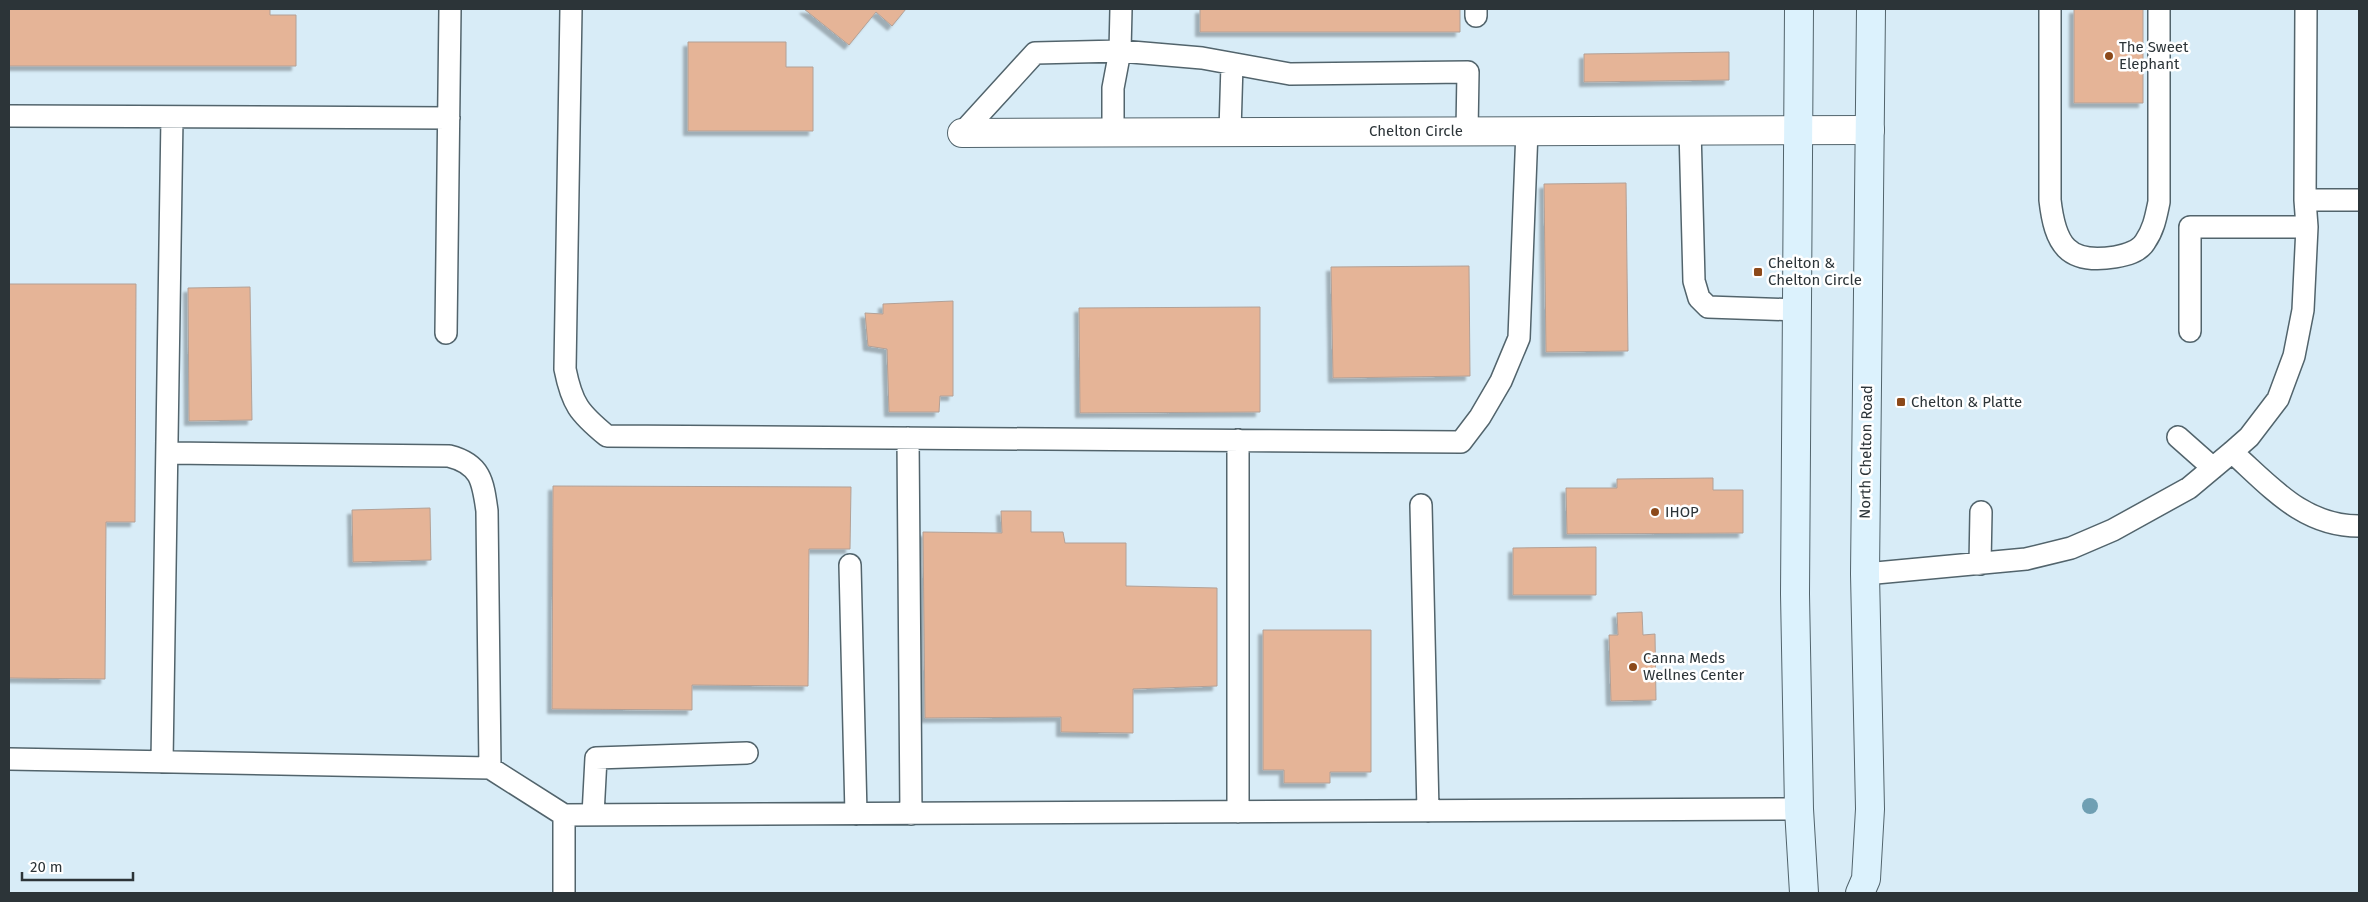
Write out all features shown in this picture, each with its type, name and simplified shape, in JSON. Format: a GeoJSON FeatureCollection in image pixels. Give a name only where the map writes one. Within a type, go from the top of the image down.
{"type":"FeatureCollection","features":[{"type":"Feature","properties":{"kind":"main road"},"geometry":{"type":"LineString","coordinates":[[1799,9],[1795,594],[1799,809],[1804,893]]}},
{"type":"Feature","properties":{"kind":"main road","name":"North Chelton Road"},"geometry":{"type":"LineString","coordinates":[[1860,893],[1866,879],[1870,809],[1865,574],[1871,9]]}},
{"type":"Feature","properties":{"kind":"street","name":"Chelton Circle"},"geometry":{"type":"LineString","coordinates":[[962,132],[1870,130]]}},
{"type":"Feature","properties":{"kind":"lane"},"geometry":{"type":"LineString","coordinates":[[446,333],[450,9]]}},
{"type":"Feature","properties":{"kind":"lane"},"geometry":{"type":"LineString","coordinates":[[571,9],[565,369],[570,392],[583,416],[607,436],[1461,442],[1480,417],[1496,388],[1519,338],[1527,130]]}},
{"type":"Feature","properties":{"kind":"lane"},"geometry":{"type":"LineString","coordinates":[[1113,132],[1113,88],[1120,51],[1121,9]]}},
{"type":"Feature","properties":{"kind":"lane"},"geometry":{"type":"LineString","coordinates":[[2050,9],[2050,200],[2052,224],[2059,240],[2072,252],[2087,260],[2129,255],[2144,243],[2155,224],[2159,202],[2159,9]]}},
{"type":"Feature","properties":{"kind":"lane"},"geometry":{"type":"LineString","coordinates":[[1865,574],[2026,559],[2079,544],[2113,530],[2189,488],[2249,437],[2278,399],[2294,356],[2303,310],[2307,227],[2305,200],[2306,9]]}},
{"type":"Feature","properties":{"kind":"lane"},"geometry":{"type":"LineString","coordinates":[[962,132],[1036,52],[1120,51],[1202,58],[1290,74],[1468,72],[1467,131]]}},
{"type":"Feature","properties":{"kind":"lane"},"geometry":{"type":"LineString","coordinates":[[1230,131],[1232,64]]}},
{"type":"Feature","properties":{"kind":"lane"},"geometry":{"type":"LineString","coordinates":[[9,116],[449,118]]}},
{"type":"Feature","properties":{"kind":"lane"},"geometry":{"type":"LineString","coordinates":[[162,762],[172,117]]}},
{"type":"Feature","properties":{"kind":"lane"},"geometry":{"type":"LineString","coordinates":[[1690,130],[1694,281],[1699,298],[1708,307],[1798,310]]}},
{"type":"Feature","properties":{"kind":"lane"},"geometry":{"type":"LineString","coordinates":[[2305,200],[2359,200]]}},
{"type":"Feature","properties":{"kind":"lane"},"geometry":{"type":"LineString","coordinates":[[2190,331],[2190,227],[2307,227]]}},
{"type":"Feature","properties":{"kind":"lane"},"geometry":{"type":"LineString","coordinates":[[2178,437],[2213,468]]}},
{"type":"Feature","properties":{"kind":"lane"},"geometry":{"type":"LineString","coordinates":[[908,438],[911,814]]}},
{"type":"Feature","properties":{"kind":"lane"},"geometry":{"type":"LineString","coordinates":[[1238,440],[1238,812]]}},
{"type":"Feature","properties":{"kind":"lane"},"geometry":{"type":"LineString","coordinates":[[2232,452],[2289,503],[2310,515],[2338,526],[2359,526]]}},
{"type":"Feature","properties":{"kind":"lane"},"geometry":{"type":"LineString","coordinates":[[168,453],[449,456],[462,460],[475,469],[483,483],[488,511],[490,768]]}},
{"type":"Feature","properties":{"kind":"lane"},"geometry":{"type":"LineString","coordinates":[[1421,505],[1428,811]]}},
{"type":"Feature","properties":{"kind":"lane"},"geometry":{"type":"LineString","coordinates":[[1980,564],[1981,512]]}},
{"type":"Feature","properties":{"kind":"lane"},"geometry":{"type":"LineString","coordinates":[[850,565],[856,814]]}},
{"type":"Feature","properties":{"kind":"lane"},"geometry":{"type":"LineString","coordinates":[[593,815],[596,758],[746,753]]}},
{"type":"Feature","properties":{"kind":"lane"},"geometry":{"type":"LineString","coordinates":[[9,759],[490,768],[564,815],[1799,809]]}},
{"type":"Feature","properties":{"kind":"lane"},"geometry":{"type":"LineString","coordinates":[[564,815],[564,893]]}},
{"type":"Feature","properties":{"kind":"building"},"geometry":{"type":"Polygon","coordinates":[[[9,9],[270,9],[270,15],[296,15],[296,66],[9,66],[9,9]]]}},
{"type":"Feature","properties":{"kind":"building"},"geometry":{"type":"Polygon","coordinates":[[[804,9],[906,9],[892,26],[876,12],[849,45],[804,9]]]}},
{"type":"Feature","properties":{"kind":"building"},"geometry":{"type":"Polygon","coordinates":[[[1200,9],[1460,9],[1460,32],[1200,32],[1200,9]]]}},
{"type":"Feature","properties":{"kind":"building","name":"The Sweet Elephant"},"geometry":{"type":"Polygon","coordinates":[[[2074,9],[2143,9],[2143,103],[2074,103],[2074,9]]]}},
{"type":"Feature","properties":{"kind":"building"},"geometry":{"type":"Polygon","coordinates":[[[688,42],[786,42],[786,67],[813,67],[813,131],[688,131],[688,42]]]}},
{"type":"Feature","properties":{"kind":"building"},"geometry":{"type":"Polygon","coordinates":[[[1729,52],[1729,80],[1584,82],[1584,54],[1729,52]]]}},
{"type":"Feature","properties":{"kind":"building"},"geometry":{"type":"Polygon","coordinates":[[[1626,183],[1628,351],[1546,352],[1544,184],[1626,183]]]}},
{"type":"Feature","properties":{"kind":"building"},"geometry":{"type":"Polygon","coordinates":[[[1469,266],[1470,376],[1333,378],[1331,267],[1469,266]]]}},
{"type":"Feature","properties":{"kind":"building"},"geometry":{"type":"Polygon","coordinates":[[[9,284],[136,284],[135,522],[106,522],[105,679],[9,678],[9,284]]]}},
{"type":"Feature","properties":{"kind":"building"},"geometry":{"type":"Polygon","coordinates":[[[250,287],[252,420],[189,421],[188,288],[250,287]]]}},
{"type":"Feature","properties":{"kind":"building"},"geometry":{"type":"Polygon","coordinates":[[[953,301],[953,396],[940,396],[939,412],[889,412],[887,349],[868,346],[865,313],[883,314],[883,304],[953,301]]]}},
{"type":"Feature","properties":{"kind":"building"},"geometry":{"type":"Polygon","coordinates":[[[1260,307],[1260,412],[1080,413],[1079,308],[1260,307]]]}},
{"type":"Feature","properties":{"kind":"building","name":"IHOP"},"geometry":{"type":"Polygon","coordinates":[[[1713,478],[1713,490],[1743,490],[1743,533],[1567,534],[1566,488],[1617,488],[1617,479],[1713,478]]]}},
{"type":"Feature","properties":{"kind":"building"},"geometry":{"type":"Polygon","coordinates":[[[553,486],[851,487],[850,549],[809,549],[808,686],[692,685],[692,710],[552,709],[553,486]]]}},
{"type":"Feature","properties":{"kind":"building"},"geometry":{"type":"Polygon","coordinates":[[[430,508],[431,560],[353,562],[352,510],[430,508]]]}},
{"type":"Feature","properties":{"kind":"building"},"geometry":{"type":"Polygon","coordinates":[[[1001,511],[1031,511],[1031,532],[1063,532],[1065,543],[1126,543],[1126,586],[1217,588],[1217,686],[1133,689],[1133,733],[1061,732],[1061,717],[925,718],[923,532],[1002,533],[1001,511]]]}},
{"type":"Feature","properties":{"kind":"building"},"geometry":{"type":"Polygon","coordinates":[[[1596,547],[1596,595],[1513,595],[1513,548],[1596,547]]]}},
{"type":"Feature","properties":{"kind":"building","name":"Canna Meds Wellnes Center"},"geometry":{"type":"Polygon","coordinates":[[[1642,612],[1643,635],[1655,634],[1656,700],[1611,701],[1609,635],[1618,635],[1617,613],[1642,612]]]}},
{"type":"Feature","properties":{"kind":"building"},"geometry":{"type":"Polygon","coordinates":[[[1263,630],[1371,630],[1371,772],[1330,772],[1330,783],[1284,783],[1284,770],[1263,770],[1263,630]]]}},
{"type":"Feature","properties":{"kind":"place","name":"The Sweet Elephant"},"geometry":{"type":"Point","coordinates":[2109,56]}},
{"type":"Feature","properties":{"kind":"place","name":"Chelton & Chelton Circle"},"geometry":{"type":"Point","coordinates":[1758,272]}},
{"type":"Feature","properties":{"kind":"place","name":"Chelton & Platte"},"geometry":{"type":"Point","coordinates":[1901,402]}},
{"type":"Feature","properties":{"kind":"place","name":"IHOP"},"geometry":{"type":"Point","coordinates":[1655,512]}},
{"type":"Feature","properties":{"kind":"place","name":"Canna Meds Wellnes Center"},"geometry":{"type":"Point","coordinates":[1633,667]}}]}
